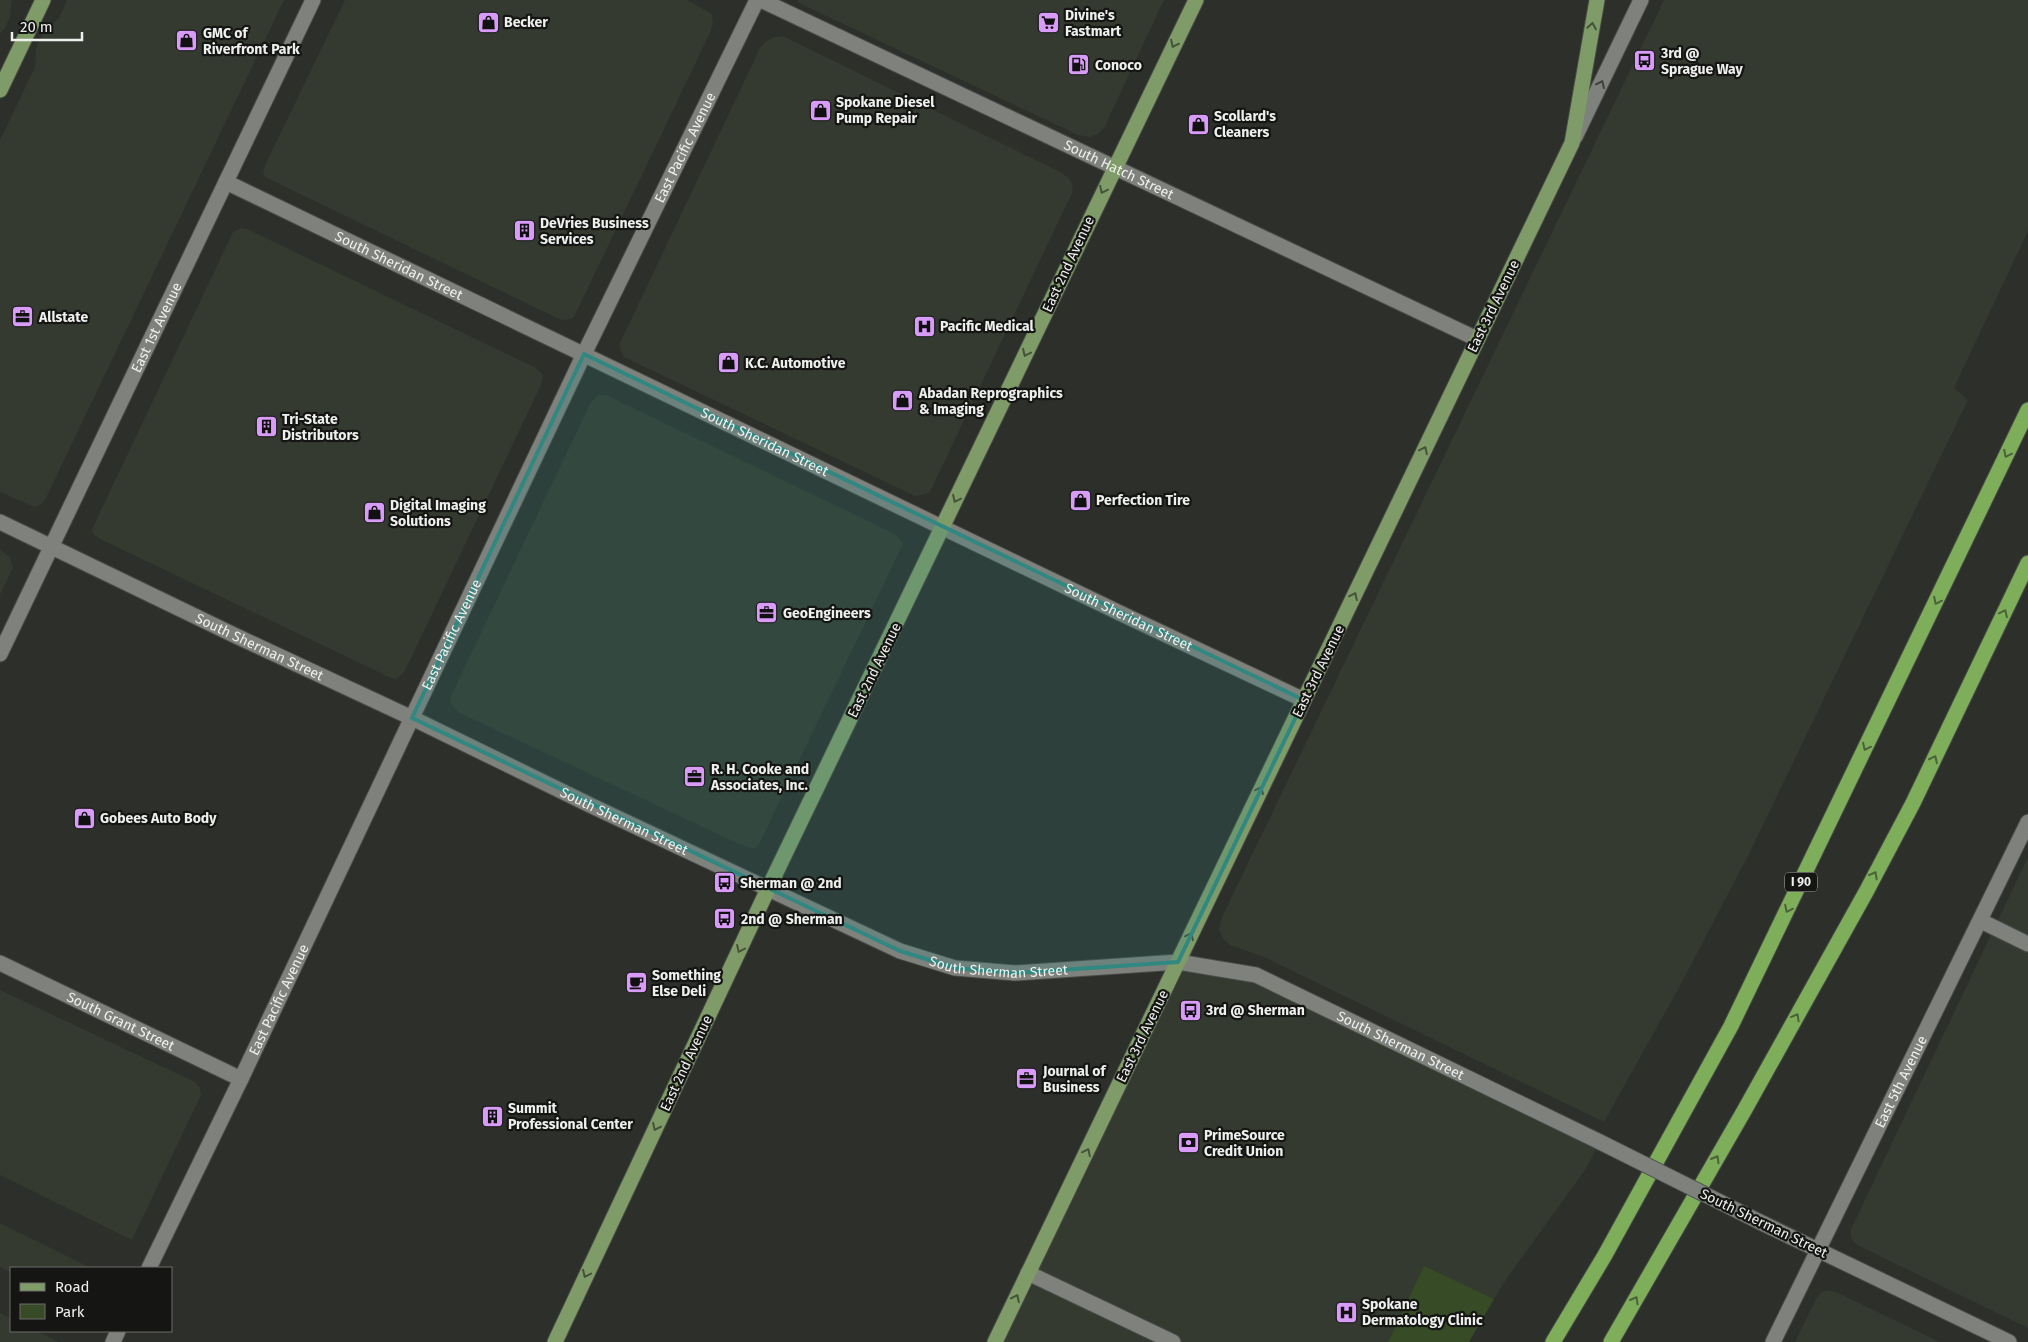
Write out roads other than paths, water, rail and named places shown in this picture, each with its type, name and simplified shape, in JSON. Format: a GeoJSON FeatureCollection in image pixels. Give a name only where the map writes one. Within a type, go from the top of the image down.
{"type":"FeatureCollection","features":[{"type":"Feature","properties":{"kind":"highway","name":"I 90"},"geometry":{"type":"LineString","coordinates":[[1553,1342],[1606,1255],[1731,1026],[2028,410]]}},
{"type":"Feature","properties":{"kind":"highway"},"geometry":{"type":"LineString","coordinates":[[1610,1342],[1744,1112],[1866,892],[1913,803],[2028,562]]}},
{"type":"Feature","properties":{"kind":"main road"},"geometry":{"type":"LineString","coordinates":[[0,90],[4,70],[43,0]]}},
{"type":"Feature","properties":{"kind":"main road","name":"East 2nd Avenue"},"geometry":{"type":"LineString","coordinates":[[555,1342],[768,889],[1196,0]]}},
{"type":"Feature","properties":{"kind":"main road"},"geometry":{"type":"LineString","coordinates":[[1572,143],[1597,0]]}},
{"type":"Feature","properties":{"kind":"main road","name":"East 3rd Avenue"},"geometry":{"type":"LineString","coordinates":[[995,1342],[1572,143]]}},
{"type":"Feature","properties":{"kind":"street","name":"East 1st Avenue"},"geometry":{"type":"LineString","coordinates":[[0,654],[313,0]]}},
{"type":"Feature","properties":{"kind":"street","name":"East Pacific Avenue"},"geometry":{"type":"LineString","coordinates":[[149,1267],[241,1079],[584,354],[757,0]]}},
{"type":"Feature","properties":{"kind":"street","name":"South Hatch Street"},"geometry":{"type":"LineString","coordinates":[[761,0],[1478,339]]}},
{"type":"Feature","properties":{"kind":"street","name":"East 3rd Avenue"},"geometry":{"type":"LineString","coordinates":[[1572,143],[1640,0]]}},
{"type":"Feature","properties":{"kind":"street","name":"South Sheridan Street"},"geometry":{"type":"LineString","coordinates":[[226,182],[1304,700]]}},
{"type":"Feature","properties":{"kind":"street","name":"South Sherman Street"},"geometry":{"type":"LineString","coordinates":[[0,522],[592,806],[900,950],[955,968],[1015,973],[1178,962],[1256,975],[2009,1342]]}},
{"type":"Feature","properties":{"kind":"street","name":"East 5th Avenue"},"geometry":{"type":"LineString","coordinates":[[1773,1342],[2028,822]]}},
{"type":"Feature","properties":{"kind":"street"},"geometry":{"type":"LineString","coordinates":[[1981,921],[2028,944]]}},
{"type":"Feature","properties":{"kind":"street","name":"South Grant Street"},"geometry":{"type":"LineString","coordinates":[[0,963],[241,1079]]}},
{"type":"Feature","properties":{"kind":"street"},"geometry":{"type":"LineString","coordinates":[[1028,1273],[1173,1342]]}},
{"type":"Feature","properties":{"kind":"place","name":"Becker"},"geometry":{"type":"Point","coordinates":[488,22]}},
{"type":"Feature","properties":{"kind":"place","name":"Divine's Fastmart"},"geometry":{"type":"Point","coordinates":[1049,23]}},
{"type":"Feature","properties":{"kind":"place","name":"GMC of Riverfront Park"},"geometry":{"type":"Point","coordinates":[187,41]}},
{"type":"Feature","properties":{"kind":"place","name":"3rd @ Sprague Way"},"geometry":{"type":"Point","coordinates":[1645,61]}},
{"type":"Feature","properties":{"kind":"place","name":"Conoco"},"geometry":{"type":"Point","coordinates":[1079,65]}},
{"type":"Feature","properties":{"kind":"place","name":"Spokane Diesel Pump Repair"},"geometry":{"type":"Point","coordinates":[820,110]}},
{"type":"Feature","properties":{"kind":"place","name":"Scollard's Cleaners"},"geometry":{"type":"Point","coordinates":[1198,124]}},
{"type":"Feature","properties":{"kind":"place","name":"DeVries Business Services"},"geometry":{"type":"Point","coordinates":[524,231]}},
{"type":"Feature","properties":{"kind":"place","name":"Allstate"},"geometry":{"type":"Point","coordinates":[23,317]}},
{"type":"Feature","properties":{"kind":"place","name":"Pacific Medical"},"geometry":{"type":"Point","coordinates":[924,326]}},
{"type":"Feature","properties":{"kind":"place","name":"K.C. Automotive"},"geometry":{"type":"Point","coordinates":[729,363]}},
{"type":"Feature","properties":{"kind":"place","name":"Abadan Reprographics & Imaging"},"geometry":{"type":"Point","coordinates":[903,401]}},
{"type":"Feature","properties":{"kind":"place","name":"Tri-State Distributors"},"geometry":{"type":"Point","coordinates":[266,427]}},
{"type":"Feature","properties":{"kind":"place","name":"Perfection Tire"},"geometry":{"type":"Point","coordinates":[1080,500]}},
{"type":"Feature","properties":{"kind":"place","name":"Digital Imaging Solutions"},"geometry":{"type":"Point","coordinates":[374,513]}},
{"type":"Feature","properties":{"kind":"place","name":"GeoEngineers"},"geometry":{"type":"Point","coordinates":[767,613]}},
{"type":"Feature","properties":{"kind":"place","name":"R. H. Cooke and Associates, Inc."},"geometry":{"type":"Point","coordinates":[695,777]}},
{"type":"Feature","properties":{"kind":"place","name":"Gobees Auto Body"},"geometry":{"type":"Point","coordinates":[84,818]}},
{"type":"Feature","properties":{"kind":"place","name":"Sherman @ 2nd"},"geometry":{"type":"Point","coordinates":[724,883]}},
{"type":"Feature","properties":{"kind":"place","name":"2nd @ Sherman"},"geometry":{"type":"Point","coordinates":[725,919]}},
{"type":"Feature","properties":{"kind":"place","name":"Something Else Deli"},"geometry":{"type":"Point","coordinates":[636,983]}},
{"type":"Feature","properties":{"kind":"place","name":"3rd @ Sherman"},"geometry":{"type":"Point","coordinates":[1190,1010]}},
{"type":"Feature","properties":{"kind":"place","name":"Journal of Business"},"geometry":{"type":"Point","coordinates":[1027,1079]}},
{"type":"Feature","properties":{"kind":"place","name":"Summit Professional Center"},"geometry":{"type":"Point","coordinates":[492,1116]}},
{"type":"Feature","properties":{"kind":"place","name":"PrimeSource Credit Union"},"geometry":{"type":"Point","coordinates":[1188,1143]}},
{"type":"Feature","properties":{"kind":"place","name":"Spokane Dermatology Clinic"},"geometry":{"type":"Point","coordinates":[1346,1312]}}]}
